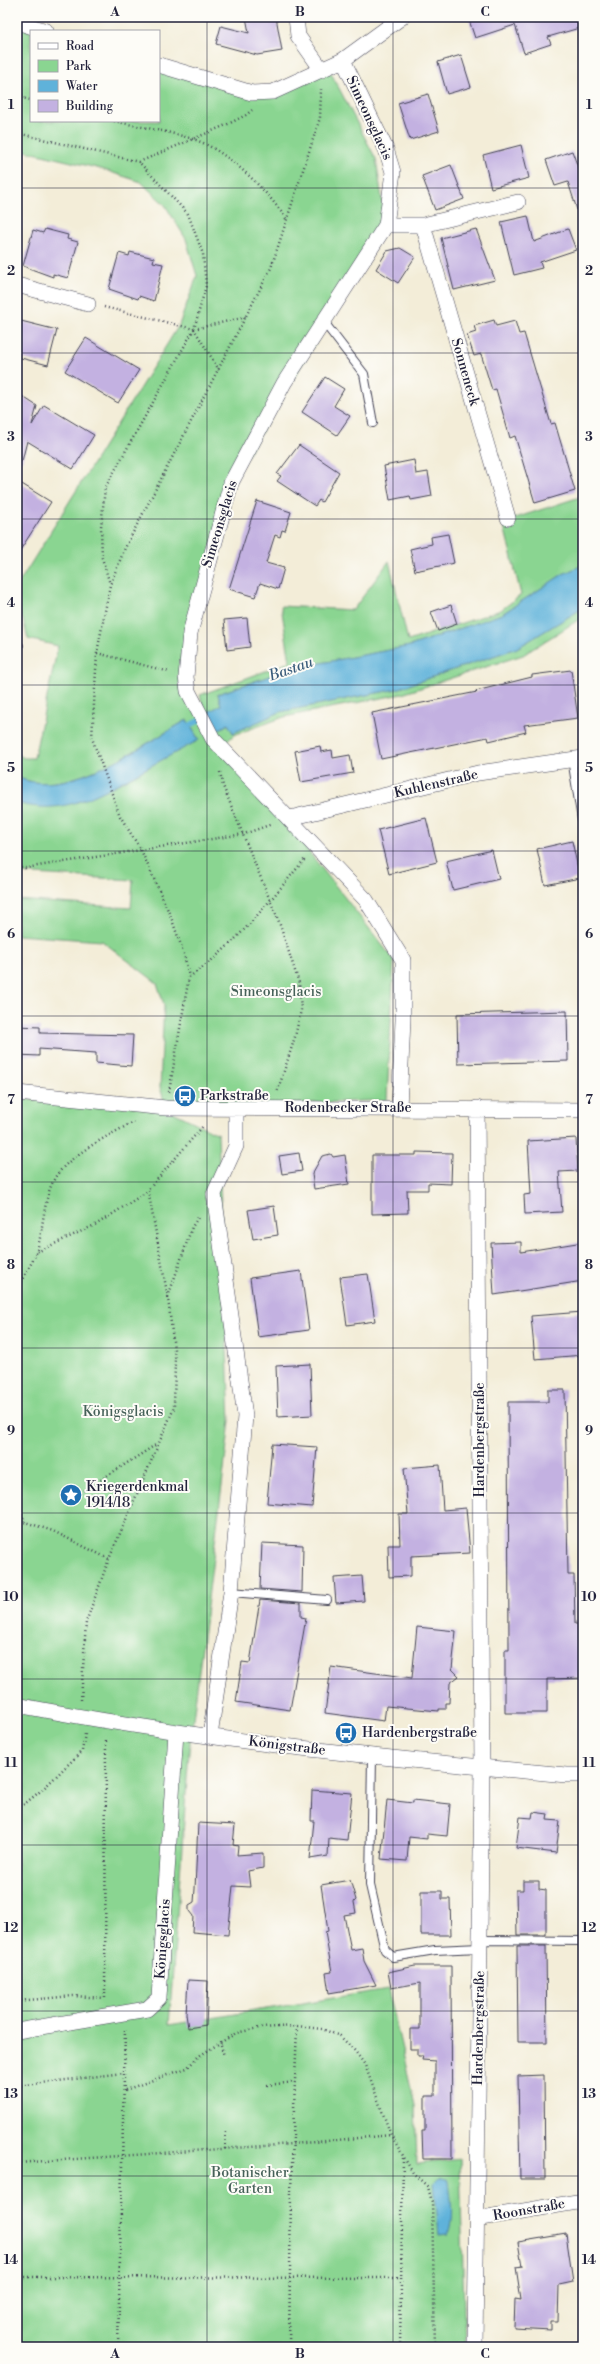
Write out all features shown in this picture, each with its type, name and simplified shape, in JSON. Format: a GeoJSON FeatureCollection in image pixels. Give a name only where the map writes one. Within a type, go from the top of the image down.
{"type":"FeatureCollection","features":[{"type":"Feature","properties":{"kind":"street"},"geometry":{"type":"LineString","coordinates":[[296,17],[298,36],[322,70]]}},
{"type":"Feature","properties":{"kind":"street"},"geometry":{"type":"LineString","coordinates":[[343,60],[402,17]]}},
{"type":"Feature","properties":{"kind":"street"},"geometry":{"type":"LineString","coordinates":[[17,22],[43,30]]}},
{"type":"Feature","properties":{"kind":"street","name":"Simeonsglacis"},"geometry":{"type":"LineString","coordinates":[[160,65],[252,94],[272,92],[343,60],[386,149],[393,172],[386,225],[284,383],[230,483],[190,633],[187,684]]}},
{"type":"Feature","properties":{"kind":"street"},"geometry":{"type":"LineString","coordinates":[[386,225],[423,225],[518,202]]}},
{"type":"Feature","properties":{"kind":"street","name":"Sonneneck"},"geometry":{"type":"LineString","coordinates":[[423,225],[508,518]]}},
{"type":"Feature","properties":{"kind":"street"},"geometry":{"type":"LineString","coordinates":[[17,285],[88,304]]}},
{"type":"Feature","properties":{"kind":"street"},"geometry":{"type":"LineString","coordinates":[[187,684],[213,739],[290,818],[366,900],[403,960],[403,1020],[399,1108]]}},
{"type":"Feature","properties":{"kind":"street","name":"Kuhlenstraße"},"geometry":{"type":"LineString","coordinates":[[290,818],[478,773],[578,759]]}},
{"type":"Feature","properties":{"kind":"street","name":"Rodenbecker Straße"},"geometry":{"type":"LineString","coordinates":[[17,1093],[166,1108],[477,1108],[583,1110]]}},
{"type":"Feature","properties":{"kind":"street","name":"Hardenbergstraße"},"geometry":{"type":"LineString","coordinates":[[475,2347],[482,1767],[477,1108]]}},
{"type":"Feature","properties":{"kind":"street"},"geometry":{"type":"LineString","coordinates":[[210,1736],[231,1592],[245,1416],[214,1194],[236,1146],[236,1109]]}},
{"type":"Feature","properties":{"kind":"street","name":"Königstraße"},"geometry":{"type":"LineString","coordinates":[[17,1705],[82,1718],[106,1720],[176,1732],[372,1756],[566,1775],[583,1775]]}},
{"type":"Feature","properties":{"kind":"street","name":"Königsglacis"},"geometry":{"type":"LineString","coordinates":[[17,2031],[147,2009],[159,1998],[176,1732]]}},
{"type":"Feature","properties":{"kind":"street","name":"Roonstraße"},"geometry":{"type":"LineString","coordinates":[[476,2219],[583,2201]]}},
{"type":"Feature","properties":{"kind":"lane"},"geometry":{"type":"LineString","coordinates":[[323,321],[364,374],[373,423]]}},
{"type":"Feature","properties":{"kind":"lane"},"geometry":{"type":"LineString","coordinates":[[578,759],[582,826]]}},
{"type":"Feature","properties":{"kind":"lane"},"geometry":{"type":"LineString","coordinates":[[231,1592],[327,1600]]}},
{"type":"Feature","properties":{"kind":"lane"},"geometry":{"type":"LineString","coordinates":[[372,1756],[370,1885],[385,1950],[393,1957],[480,1944],[583,1941]]}},
{"type":"Feature","properties":{"kind":"path"},"geometry":{"type":"LineString","coordinates":[[166,1108],[189,977],[184,954],[171,916],[141,850],[120,816],[92,738],[97,653],[110,585],[125,548],[272,268],[320,118],[322,70]]}},
{"type":"Feature","properties":{"kind":"path"},"geometry":{"type":"LineString","coordinates":[[17,88],[24,98]]}},
{"type":"Feature","properties":{"kind":"path"},"geometry":{"type":"LineString","coordinates":[[139,162],[246,116],[272,92]]}},
{"type":"Feature","properties":{"kind":"path"},"geometry":{"type":"LineString","coordinates":[[17,97],[30,100]]}},
{"type":"Feature","properties":{"kind":"path"},"geometry":{"type":"LineString","coordinates":[[118,122],[193,139],[218,152],[253,178],[276,204],[287,220]]}},
{"type":"Feature","properties":{"kind":"path"},"geometry":{"type":"LineString","coordinates":[[17,133],[139,162],[188,214],[203,254],[206,286],[194,328],[106,488],[101,527],[102,558],[110,585]]}},
{"type":"Feature","properties":{"kind":"path"},"geometry":{"type":"LineString","coordinates":[[88,304],[194,328],[246,317]]}},
{"type":"Feature","properties":{"kind":"path"},"geometry":{"type":"LineString","coordinates":[[194,328],[219,370]]}},
{"type":"Feature","properties":{"kind":"path"},"geometry":{"type":"LineString","coordinates":[[97,653],[187,684]]}},
{"type":"Feature","properties":{"kind":"path"},"geometry":{"type":"LineString","coordinates":[[219,769],[223,786],[270,899],[299,983],[301,1010],[295,1037],[272,1108]]}},
{"type":"Feature","properties":{"kind":"path"},"geometry":{"type":"LineString","coordinates":[[17,866],[25,868],[244,834],[290,818]]}},
{"type":"Feature","properties":{"kind":"path"},"geometry":{"type":"LineString","coordinates":[[189,977],[211,962],[236,941],[270,899],[316,847]]}},
{"type":"Feature","properties":{"kind":"path"},"geometry":{"type":"LineString","coordinates":[[17,1289],[37,1252],[50,1192],[56,1176],[69,1163],[90,1148],[121,1128],[141,1120]]}},
{"type":"Feature","properties":{"kind":"path"},"geometry":{"type":"LineString","coordinates":[[37,1252],[98,1224],[148,1190],[207,1120]]}},
{"type":"Feature","properties":{"kind":"path"},"geometry":{"type":"LineString","coordinates":[[17,1810],[43,1789],[82,1751],[85,1737],[82,1718],[81,1691],[86,1622],[110,1559],[174,1408],[175,1358],[168,1298],[148,1190]]}},
{"type":"Feature","properties":{"kind":"path"},"geometry":{"type":"LineString","coordinates":[[168,1298],[192,1227],[214,1194]]}},
{"type":"Feature","properties":{"kind":"path"},"geometry":{"type":"LineString","coordinates":[[80,1493],[158,1444]]}},
{"type":"Feature","properties":{"kind":"path"},"geometry":{"type":"LineString","coordinates":[[17,1503],[25,1522],[53,1531],[110,1559]]}},
{"type":"Feature","properties":{"kind":"path"},"geometry":{"type":"LineString","coordinates":[[17,1527],[25,1522]]}},
{"type":"Feature","properties":{"kind":"path"},"geometry":{"type":"LineString","coordinates":[[105,1998],[106,1720]]}},
{"type":"Feature","properties":{"kind":"path"},"geometry":{"type":"LineString","coordinates":[[17,2001],[73,1996]]}},
{"type":"Feature","properties":{"kind":"path"},"geometry":{"type":"LineString","coordinates":[[118,2347],[122,2156],[125,2090],[124,2013]]}},
{"type":"Feature","properties":{"kind":"path"},"geometry":{"type":"LineString","coordinates":[[125,2090],[187,2068],[199,2056],[236,2032],[259,2028],[296,2026],[322,2029],[340,2036],[355,2051],[365,2065],[391,2135],[413,2173],[428,2187],[432,2202],[435,2346],[410,2347]]}},
{"type":"Feature","properties":{"kind":"path"},"geometry":{"type":"LineString","coordinates":[[289,2347],[296,2026]]}},
{"type":"Feature","properties":{"kind":"path"},"geometry":{"type":"LineString","coordinates":[[220,2041],[224,2056]]}},
{"type":"Feature","properties":{"kind":"path"},"geometry":{"type":"LineString","coordinates":[[17,2086],[124,2073]]}},
{"type":"Feature","properties":{"kind":"path"},"geometry":{"type":"LineString","coordinates":[[267,2085],[295,2082]]}},
{"type":"Feature","properties":{"kind":"path"},"geometry":{"type":"LineString","coordinates":[[225,2149],[226,2131]]}},
{"type":"Feature","properties":{"kind":"path"},"geometry":{"type":"LineString","coordinates":[[17,2163],[293,2144],[391,2135]]}},
{"type":"Feature","properties":{"kind":"path"},"geometry":{"type":"LineString","coordinates":[[400,2347],[403,2157]]}},
{"type":"Feature","properties":{"kind":"path"},"geometry":{"type":"LineString","coordinates":[[17,2277],[401,2278]]}},
{"type":"Feature","properties":{"kind":"green space","name":"Botanischer Garten"},"geometry":{"type":"Polygon","coordinates":[[[17,21],[30,30],[30,122],[160,122],[160,66],[250,95],[330,71],[376,159],[386,225],[231,483],[180,688],[215,731],[229,724],[233,733],[280,712],[397,689],[517,648],[583,608],[583,617],[523,655],[402,694],[284,717],[234,735],[224,744],[394,960],[387,1100],[167,1109],[218,1134],[230,1421],[189,1752],[169,2025],[388,1989],[415,2105],[417,2164],[460,2159],[465,2347],[17,2347],[17,1098],[166,1108],[160,1087],[164,1005],[157,983],[102,941],[17,935],[17,900],[131,908],[133,880],[17,873],[17,803],[33,806],[49,806],[64,805],[79,801],[107,790],[199,740],[187,720],[127,755],[81,776],[58,782],[37,782],[17,777],[17,754],[24,758],[34,758],[58,646],[28,639],[23,620],[17,607],[17,586],[179,325],[197,276],[186,239],[165,205],[141,182],[101,169],[17,149],[17,21]]]}},
{"type":"Feature","properties":{"kind":"green space"},"geometry":{"type":"Polygon","coordinates":[[[583,496],[583,565],[563,574],[502,614],[410,646],[290,669],[218,694],[221,705],[205,714],[200,695],[290,662],[281,606],[353,610],[389,561],[408,641],[501,610],[521,595],[503,522],[583,496]]]}},
{"type":"Feature","properties":{"kind":"water"},"geometry":{"type":"Polygon","coordinates":[[[583,565],[583,608],[517,648],[397,689],[280,712],[233,733],[228,724],[215,732],[205,714],[221,705],[218,694],[290,669],[410,646],[502,614],[563,574],[583,565]]]}},
{"type":"Feature","properties":{"kind":"water"},"geometry":{"type":"Polygon","coordinates":[[[187,720],[199,740],[104,791],[63,806],[48,807],[17,803],[17,777],[37,782],[59,782],[81,776],[127,755],[187,720]]]}},
{"type":"Feature","properties":{"kind":"water"},"geometry":{"type":"Polygon","coordinates":[[[439,2178],[449,2181],[452,2208],[448,2234],[439,2235],[434,2183],[439,2178]]]}},
{"type":"Feature","properties":{"kind":"building"},"geometry":{"type":"Polygon","coordinates":[[[246,17],[276,17],[282,51],[257,55],[216,44],[221,26],[249,33],[246,17]]]}},
{"type":"Feature","properties":{"kind":"building"},"geometry":{"type":"Polygon","coordinates":[[[468,17],[583,17],[583,27],[548,37],[551,44],[524,53],[515,25],[475,38],[468,17]]]}},
{"type":"Feature","properties":{"kind":"building"},"geometry":{"type":"Polygon","coordinates":[[[461,55],[471,87],[447,94],[438,62],[461,55]]]}},
{"type":"Feature","properties":{"kind":"building"},"geometry":{"type":"Polygon","coordinates":[[[428,94],[439,131],[410,140],[398,103],[428,94]]]}},
{"type":"Feature","properties":{"kind":"building"},"geometry":{"type":"Polygon","coordinates":[[[521,145],[529,178],[491,188],[483,155],[521,145]]]}},
{"type":"Feature","properties":{"kind":"building"},"geometry":{"type":"Polygon","coordinates":[[[572,151],[579,170],[583,169],[583,219],[580,219],[568,182],[555,186],[546,160],[572,151]]]}},
{"type":"Feature","properties":{"kind":"building"},"geometry":{"type":"Polygon","coordinates":[[[451,165],[464,199],[435,210],[422,176],[451,165]]]}},
{"type":"Feature","properties":{"kind":"building"},"geometry":{"type":"Polygon","coordinates":[[[528,216],[534,242],[568,229],[576,250],[540,262],[542,268],[514,275],[501,222],[528,216]]]}},
{"type":"Feature","properties":{"kind":"building"},"geometry":{"type":"Polygon","coordinates":[[[45,229],[68,235],[67,239],[78,242],[68,278],[53,274],[53,277],[23,266],[33,230],[43,233],[45,229]]]}},
{"type":"Feature","properties":{"kind":"building"},"geometry":{"type":"Polygon","coordinates":[[[476,229],[495,280],[454,290],[441,238],[476,229]]]}},
{"type":"Feature","properties":{"kind":"building"},"geometry":{"type":"Polygon","coordinates":[[[400,248],[415,257],[398,283],[376,269],[387,251],[400,248]]]}},
{"type":"Feature","properties":{"kind":"building"},"geometry":{"type":"Polygon","coordinates":[[[130,252],[154,258],[153,262],[163,264],[154,301],[139,296],[138,299],[109,289],[119,253],[129,256],[130,252]]]}},
{"type":"Feature","properties":{"kind":"building"},"geometry":{"type":"Polygon","coordinates":[[[17,320],[57,330],[48,365],[17,357],[17,320]]]}},
{"type":"Feature","properties":{"kind":"building"},"geometry":{"type":"Polygon","coordinates":[[[494,320],[496,326],[515,321],[519,334],[524,333],[551,424],[555,423],[575,491],[535,503],[515,436],[510,438],[496,389],[492,390],[481,354],[474,356],[467,335],[476,332],[474,326],[494,320]]]}},
{"type":"Feature","properties":{"kind":"building"},"geometry":{"type":"Polygon","coordinates":[[[86,338],[139,370],[118,403],[65,371],[86,338]]]}},
{"type":"Feature","properties":{"kind":"building"},"geometry":{"type":"Polygon","coordinates":[[[325,377],[344,389],[334,406],[350,416],[337,435],[302,412],[325,377]]]}},
{"type":"Feature","properties":{"kind":"building"},"geometry":{"type":"Polygon","coordinates":[[[17,393],[37,406],[32,425],[44,405],[94,435],[73,469],[27,441],[22,461],[17,460],[17,393]]]}},
{"type":"Feature","properties":{"kind":"building"},"geometry":{"type":"Polygon","coordinates":[[[299,445],[339,472],[322,502],[319,500],[315,506],[277,481],[281,476],[277,474],[299,445]]]}},
{"type":"Feature","properties":{"kind":"building"},"geometry":{"type":"Polygon","coordinates":[[[414,460],[416,474],[428,472],[432,496],[411,500],[410,496],[390,500],[384,466],[414,460]]]}},
{"type":"Feature","properties":{"kind":"building"},"geometry":{"type":"Polygon","coordinates":[[[17,481],[51,502],[17,555],[17,481]]]}},
{"type":"Feature","properties":{"kind":"building"},"geometry":{"type":"Polygon","coordinates":[[[257,501],[291,512],[285,531],[282,530],[280,537],[275,535],[266,563],[284,568],[278,589],[260,583],[255,597],[229,589],[257,501]]]}},
{"type":"Feature","properties":{"kind":"building"},"geometry":{"type":"Polygon","coordinates":[[[448,534],[454,563],[415,571],[410,549],[432,544],[431,537],[448,534]]]}},
{"type":"Feature","properties":{"kind":"building"},"geometry":{"type":"Polygon","coordinates":[[[451,605],[457,624],[438,631],[431,612],[451,605]]]}},
{"type":"Feature","properties":{"kind":"building"},"geometry":{"type":"Polygon","coordinates":[[[247,618],[250,647],[227,650],[224,620],[247,618]]]}},
{"type":"Feature","properties":{"kind":"building"},"geometry":{"type":"Polygon","coordinates":[[[571,670],[578,718],[524,725],[526,732],[489,741],[488,737],[381,759],[372,713],[477,692],[476,691],[532,677],[532,675],[571,670]]]}},
{"type":"Feature","properties":{"kind":"building"},"geometry":{"type":"Polygon","coordinates":[[[320,746],[321,752],[332,750],[333,758],[350,755],[353,773],[301,782],[295,751],[320,746]]]}},
{"type":"Feature","properties":{"kind":"building"},"geometry":{"type":"Polygon","coordinates":[[[426,818],[437,862],[389,874],[378,830],[426,818]]]}},
{"type":"Feature","properties":{"kind":"building"},"geometry":{"type":"Polygon","coordinates":[[[572,841],[580,878],[545,885],[537,849],[572,841]]]}},
{"type":"Feature","properties":{"kind":"building"},"geometry":{"type":"Polygon","coordinates":[[[492,850],[499,879],[453,890],[446,861],[492,850]]]}},
{"type":"Feature","properties":{"kind":"building"},"geometry":{"type":"Polygon","coordinates":[[[567,1011],[568,1061],[458,1064],[457,1014],[567,1011]]]}},
{"type":"Feature","properties":{"kind":"building"},"geometry":{"type":"Polygon","coordinates":[[[17,1026],[40,1027],[40,1033],[133,1035],[131,1066],[96,1063],[96,1053],[39,1049],[39,1056],[17,1055],[17,1026]]]}},
{"type":"Feature","properties":{"kind":"building"},"geometry":{"type":"Polygon","coordinates":[[[576,1138],[578,1171],[559,1172],[562,1212],[525,1214],[524,1195],[531,1194],[528,1141],[576,1138]]]}},
{"type":"Feature","properties":{"kind":"building"},"geometry":{"type":"Polygon","coordinates":[[[416,1152],[452,1153],[451,1184],[428,1183],[428,1190],[407,1190],[408,1213],[372,1214],[372,1155],[416,1155],[416,1152]]]}},
{"type":"Feature","properties":{"kind":"building"},"geometry":{"type":"Polygon","coordinates":[[[299,1153],[302,1171],[282,1174],[279,1156],[299,1153]]]}},
{"type":"Feature","properties":{"kind":"building"},"geometry":{"type":"Polygon","coordinates":[[[331,1154],[333,1157],[345,1155],[349,1184],[314,1189],[312,1174],[322,1156],[331,1154]]]}},
{"type":"Feature","properties":{"kind":"building"},"geometry":{"type":"Polygon","coordinates":[[[274,1206],[278,1235],[253,1239],[248,1210],[274,1206]]]}},
{"type":"Feature","properties":{"kind":"building"},"geometry":{"type":"Polygon","coordinates":[[[521,1242],[521,1252],[583,1242],[583,1281],[494,1295],[491,1243],[521,1242]]]}},
{"type":"Feature","properties":{"kind":"building"},"geometry":{"type":"Polygon","coordinates":[[[301,1271],[309,1330],[258,1337],[250,1278],[301,1271]]]}},
{"type":"Feature","properties":{"kind":"building"},"geometry":{"type":"Polygon","coordinates":[[[368,1274],[375,1321],[347,1325],[340,1277],[368,1274]]]}},
{"type":"Feature","properties":{"kind":"building"},"geometry":{"type":"Polygon","coordinates":[[[583,1312],[583,1355],[535,1359],[531,1316],[583,1312]]]}},
{"type":"Feature","properties":{"kind":"building"},"geometry":{"type":"Polygon","coordinates":[[[310,1364],[312,1415],[278,1417],[276,1366],[310,1364]]]}},
{"type":"Feature","properties":{"kind":"building"},"geometry":{"type":"Polygon","coordinates":[[[548,1390],[565,1390],[568,1575],[574,1575],[575,1624],[582,1624],[583,1678],[547,1679],[547,1713],[505,1713],[505,1650],[509,1650],[508,1402],[548,1402],[548,1390]]]}},
{"type":"Feature","properties":{"kind":"building"},"geometry":{"type":"Polygon","coordinates":[[[272,1444],[317,1447],[312,1507],[267,1503],[272,1444]]]}},
{"type":"Feature","properties":{"kind":"building"},"geometry":{"type":"Polygon","coordinates":[[[440,1465],[443,1510],[466,1508],[470,1553],[411,1556],[411,1576],[389,1577],[388,1545],[400,1545],[399,1514],[408,1514],[404,1468],[440,1465]]]}},
{"type":"Feature","properties":{"kind":"building"},"geometry":{"type":"Polygon","coordinates":[[[262,1543],[303,1545],[302,1592],[260,1589],[262,1543]]]}},
{"type":"Feature","properties":{"kind":"building"},"geometry":{"type":"Polygon","coordinates":[[[362,1576],[364,1601],[336,1603],[334,1578],[362,1576]]]}},
{"type":"Feature","properties":{"kind":"building"},"geometry":{"type":"Polygon","coordinates":[[[260,1600],[301,1603],[301,1617],[306,1618],[290,1710],[236,1702],[242,1662],[250,1663],[260,1600]]]}},
{"type":"Feature","properties":{"kind":"building"},"geometry":{"type":"Polygon","coordinates":[[[417,1627],[456,1631],[452,1669],[459,1676],[450,1683],[449,1703],[446,1703],[446,1709],[439,1709],[439,1711],[386,1706],[384,1721],[325,1713],[331,1667],[412,1678],[417,1627]]]}},
{"type":"Feature","properties":{"kind":"building"},"geometry":{"type":"Polygon","coordinates":[[[312,1790],[352,1793],[347,1840],[329,1838],[328,1856],[310,1859],[314,1821],[311,1821],[312,1790]]]}},
{"type":"Feature","properties":{"kind":"building"},"geometry":{"type":"Polygon","coordinates":[[[387,1800],[413,1803],[413,1800],[450,1804],[447,1836],[427,1834],[427,1839],[409,1837],[407,1861],[381,1859],[387,1800]]]}},
{"type":"Feature","properties":{"kind":"building"},"geometry":{"type":"Polygon","coordinates":[[[533,1812],[548,1814],[547,1820],[560,1821],[556,1853],[516,1848],[520,1817],[532,1818],[533,1812]]]}},
{"type":"Feature","properties":{"kind":"building"},"geometry":{"type":"Polygon","coordinates":[[[198,1823],[235,1825],[233,1845],[238,1846],[237,1855],[263,1853],[263,1868],[248,1871],[250,1887],[233,1886],[228,1935],[192,1932],[193,1916],[189,1911],[189,1905],[194,1902],[198,1823]]]}},
{"type":"Feature","properties":{"kind":"building"},"geometry":{"type":"Polygon","coordinates":[[[350,1880],[356,1900],[354,1902],[356,1913],[344,1915],[351,1950],[362,1948],[364,1961],[376,1985],[329,1993],[326,1973],[332,1972],[325,1932],[328,1931],[321,1885],[350,1880]]]}},
{"type":"Feature","properties":{"kind":"building"},"geometry":{"type":"Polygon","coordinates":[[[523,1881],[539,1881],[539,1889],[546,1890],[546,1935],[517,1935],[516,1890],[523,1890],[523,1881]]]}},
{"type":"Feature","properties":{"kind":"building"},"geometry":{"type":"Polygon","coordinates":[[[421,1891],[442,1891],[442,1899],[450,1899],[451,1935],[421,1935],[421,1891]]]}},
{"type":"Feature","properties":{"kind":"building"},"geometry":{"type":"Polygon","coordinates":[[[517,1946],[546,1946],[547,2042],[518,2042],[517,1946]]]}},
{"type":"Feature","properties":{"kind":"building"},"geometry":{"type":"Polygon","coordinates":[[[415,1966],[451,1966],[452,2159],[423,2159],[422,2131],[425,2131],[425,2096],[435,2096],[435,2061],[422,2060],[423,2056],[418,2056],[418,2049],[410,2049],[410,2029],[420,2029],[420,1983],[391,1988],[388,1972],[415,1966]]]}},
{"type":"Feature","properties":{"kind":"building"},"geometry":{"type":"Polygon","coordinates":[[[188,1980],[208,1981],[206,2025],[188,2028],[186,2014],[188,1980]]]}},
{"type":"Feature","properties":{"kind":"building"},"geometry":{"type":"Polygon","coordinates":[[[544,2075],[545,2179],[520,2179],[518,2076],[544,2075]]]}},
{"type":"Feature","properties":{"kind":"building"},"geometry":{"type":"Polygon","coordinates":[[[566,2234],[573,2282],[559,2285],[558,2322],[551,2322],[551,2330],[514,2328],[515,2299],[521,2300],[516,2267],[522,2266],[518,2242],[566,2234]]]}},
{"type":"Feature","properties":{"kind":"waterway","name":"Bastau"},"geometry":{"type":"LineString","coordinates":[[185,728],[202,719]]}},
{"type":"Feature","properties":{"kind":"place","name":"Parkstraße"},"geometry":{"type":"Point","coordinates":[185,1096]}},
{"type":"Feature","properties":{"kind":"place","name":"Kriegerdenkmal 1914/18"},"geometry":{"type":"Point","coordinates":[71,1495]}},
{"type":"Feature","properties":{"kind":"place","name":"Hardenbergstraße"},"geometry":{"type":"Point","coordinates":[346,1733]}}]}
